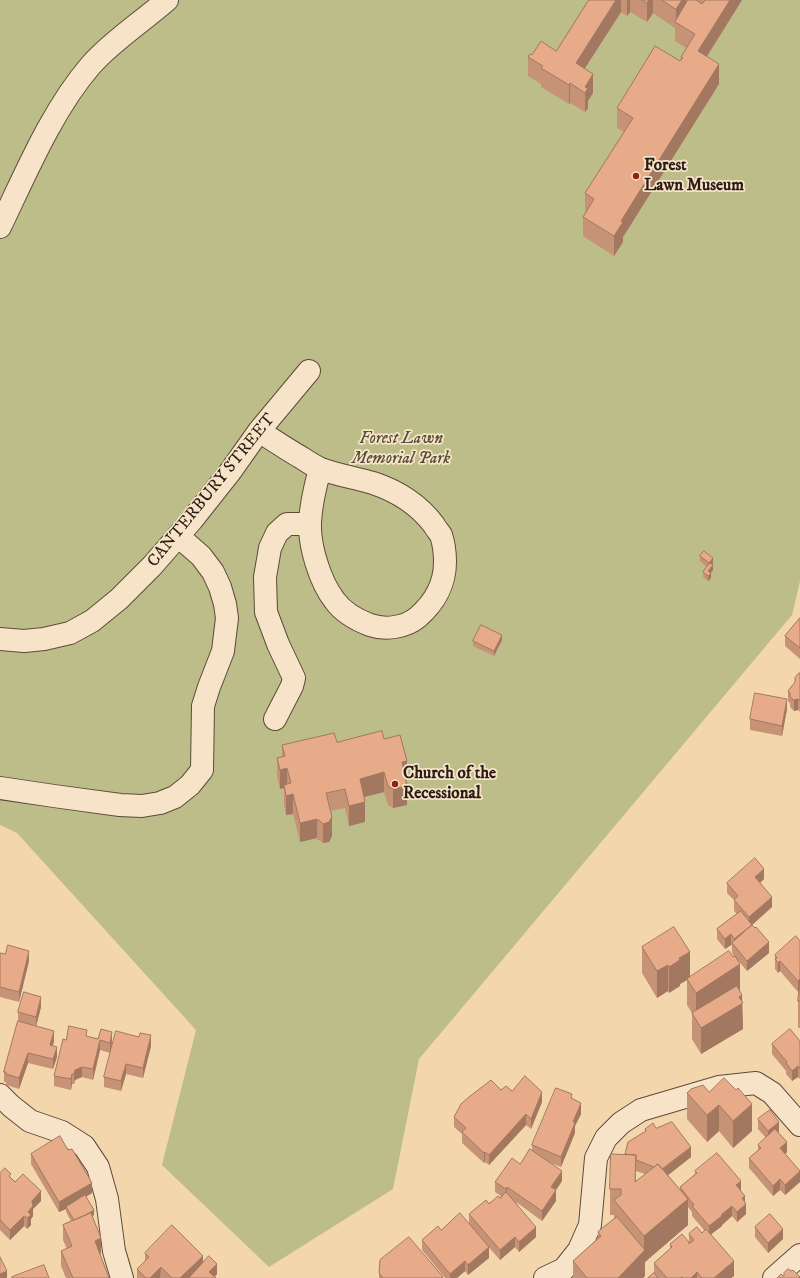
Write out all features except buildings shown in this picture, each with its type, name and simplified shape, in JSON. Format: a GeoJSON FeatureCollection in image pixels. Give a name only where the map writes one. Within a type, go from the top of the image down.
{"type":"FeatureCollection","features":[{"type":"Feature","properties":{"kind":"street"},"geometry":{"type":"LineString","coordinates":[[0,227],[49,128],[70,93],[90,66],[109,46],[167,0]]}},
{"type":"Feature","properties":{"kind":"street","name":"CANTERBURY STREET"},"geometry":{"type":"LineString","coordinates":[[0,639],[24,641],[44,639],[70,633],[92,621],[120,599],[178,536],[230,472],[259,431],[309,371]]}},
{"type":"Feature","properties":{"kind":"street"},"geometry":{"type":"LineString","coordinates":[[259,431],[320,469],[374,484],[401,495],[420,508],[440,535],[445,550],[445,565],[442,583],[436,596],[428,608],[416,619],[400,627],[379,628],[362,622],[348,614],[335,602],[317,565],[312,548],[310,524],[313,495],[320,469]]}},
{"type":"Feature","properties":{"kind":"street"},"geometry":{"type":"LineString","coordinates":[[275,719],[292,686],[294,678],[278,644],[266,612],[265,577],[270,548],[277,533],[287,524],[310,524]]}},
{"type":"Feature","properties":{"kind":"street"},"geometry":{"type":"LineString","coordinates":[[0,788],[120,805],[142,806],[160,803],[175,797],[190,785],[202,770],[203,706],[208,687],[223,651],[227,618],[220,587],[213,572],[201,556],[178,536]]}},
{"type":"Feature","properties":{"kind":"street"},"geometry":{"type":"LineString","coordinates":[[545,1278],[564,1269],[579,1250],[590,1226],[596,1158],[606,1138],[621,1123],[641,1110],[719,1087],[756,1083],[772,1093],[800,1125]]}},
{"type":"Feature","properties":{"kind":"street"},"geometry":{"type":"LineString","coordinates":[[0,1095],[30,1121],[62,1132],[84,1146],[91,1156],[98,1167],[107,1199],[114,1251],[122,1278]]}},
{"type":"Feature","properties":{"kind":"street"},"geometry":{"type":"LineString","coordinates":[[774,1278],[800,1255]]}},
{"type":"Feature","properties":{"kind":"green space","name":"Forest Lawn Memorial Park"},"geometry":{"type":"Polygon","coordinates":[[[0,0],[800,0],[800,581],[792,615],[419,1059],[393,1189],[269,1267],[162,1165],[196,1030],[17,833],[0,825],[0,0]]]}},
{"type":"Feature","properties":{"kind":"place","name":"Forest Lawn Museum"},"geometry":{"type":"Point","coordinates":[636,176]}},
{"type":"Feature","properties":{"kind":"place","name":"Church of the Recessional"},"geometry":{"type":"Point","coordinates":[395,784]}}]}
